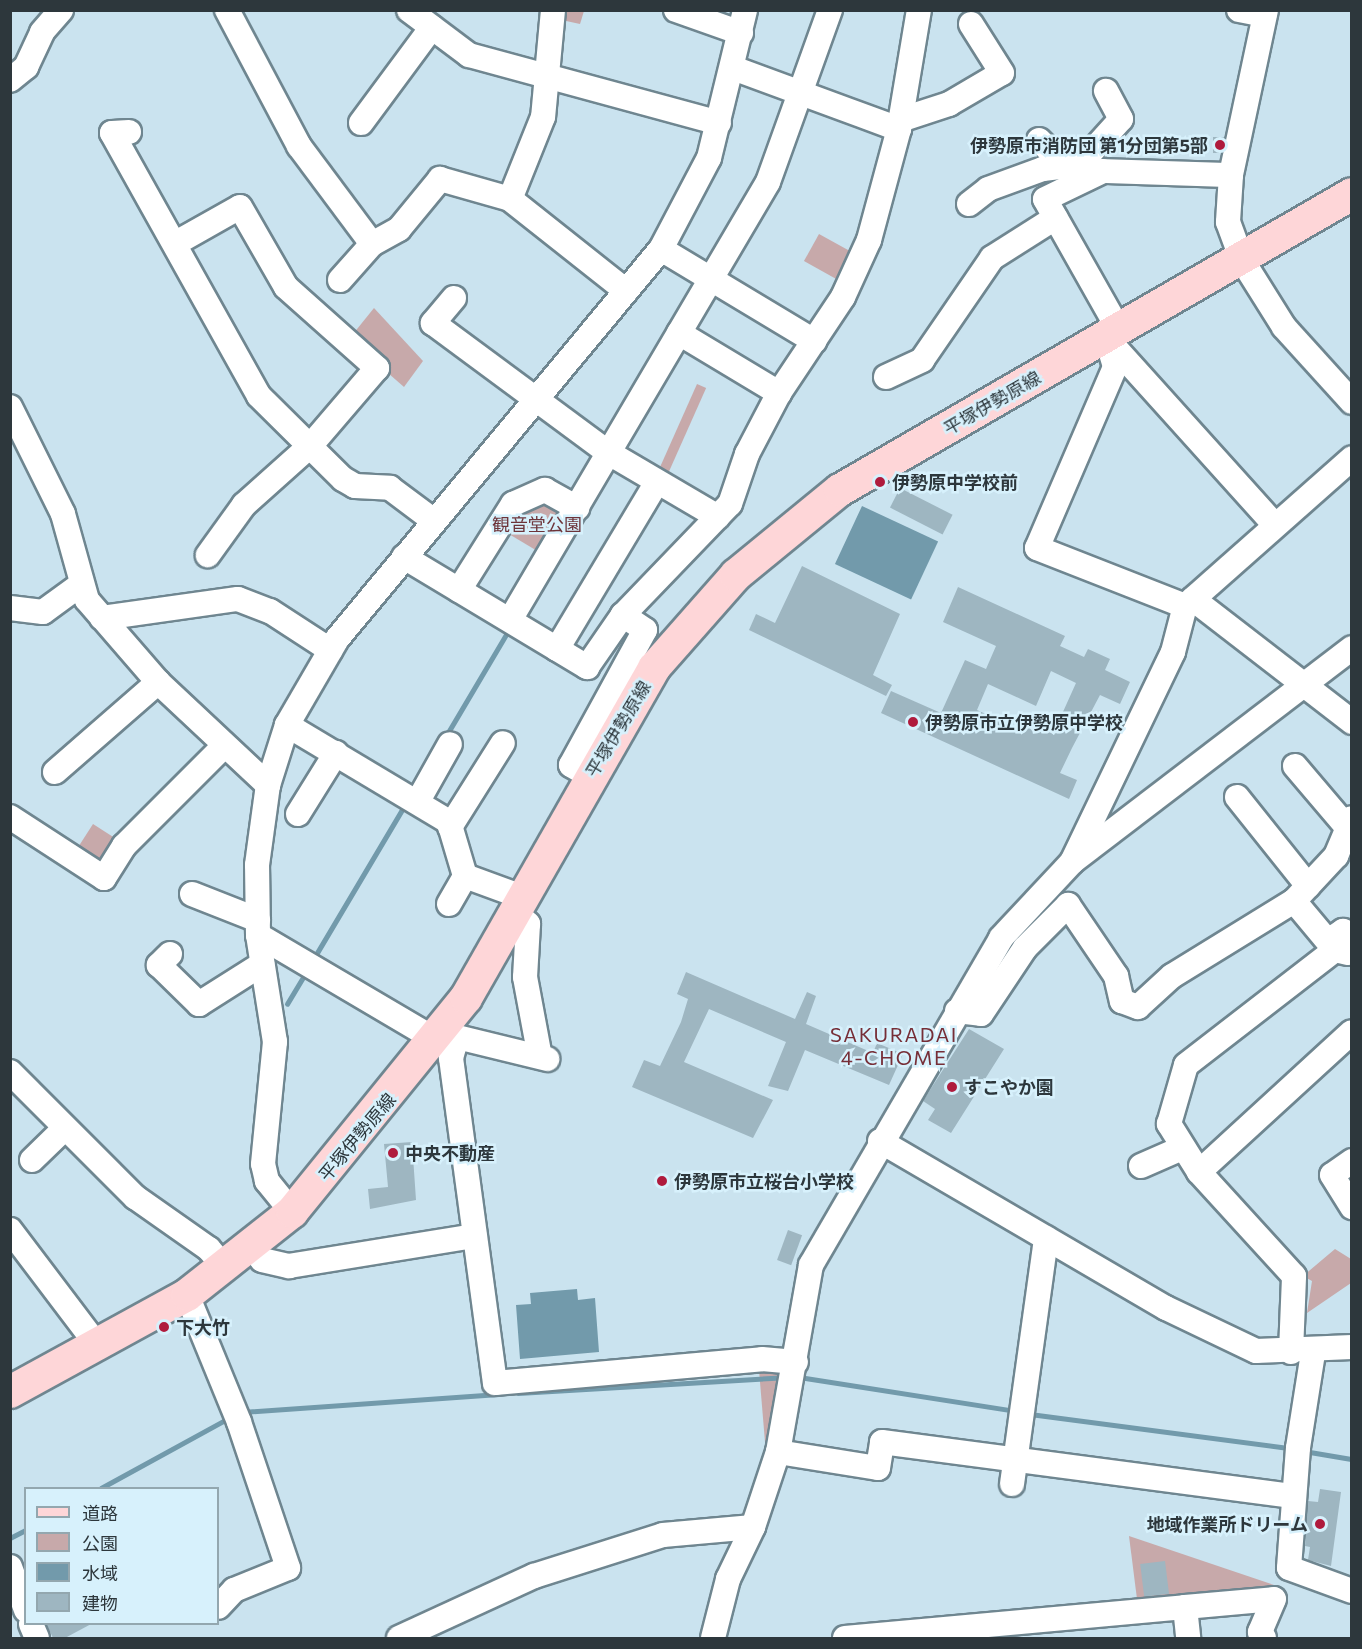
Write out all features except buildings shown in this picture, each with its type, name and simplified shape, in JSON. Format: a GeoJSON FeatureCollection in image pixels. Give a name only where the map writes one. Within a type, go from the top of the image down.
{"type":"FeatureCollection","features":[{"type":"Feature","properties":{"kind":"main road","name":"平塚伊勢原線"},"geometry":{"type":"LineString","coordinates":[[10,1392],[187,1295],[252,1247],[292,1212],[446,1035],[521,906],[590,776],[654,668],[736,576],[840,490],[1351,197]]}},
{"type":"Feature","properties":{"kind":"street"},"geometry":{"type":"LineString","coordinates":[[10,80],[26,68],[42,32],[61,10]]}},
{"type":"Feature","properties":{"kind":"street"},"geometry":{"type":"LineString","coordinates":[[226,10],[299,146],[372,244]]}},
{"type":"Feature","properties":{"kind":"street"},"geometry":{"type":"LineString","coordinates":[[409,10],[469,55],[719,123]]}},
{"type":"Feature","properties":{"kind":"street"},"geometry":{"type":"LineString","coordinates":[[510,199],[543,117],[543,74],[553,10]]}},
{"type":"Feature","properties":{"kind":"street"},"geometry":{"type":"LineString","coordinates":[[292,1212],[267,1181],[263,1164],[275,1042],[258,928],[257,865],[268,786],[287,725],[330,650],[433,520],[661,249],[695,188],[719,123],[743,22],[676,10]]}},
{"type":"Feature","properties":{"kind":"street"},"geometry":{"type":"LineString","coordinates":[[510,620],[768,182],[830,10]]}},
{"type":"Feature","properties":{"kind":"street"},"geometry":{"type":"LineString","coordinates":[[404,557],[587,667],[623,615],[730,504],[747,454],[779,393],[814,341],[869,240],[899,124],[919,10]]}},
{"type":"Feature","properties":{"kind":"street"},"geometry":{"type":"LineString","coordinates":[[1239,10],[1265,13],[1232,175],[1228,222],[1242,260],[1284,327],[1352,402]]}},
{"type":"Feature","properties":{"kind":"street"},"geometry":{"type":"LineString","coordinates":[[733,68],[800,93],[899,124],[948,104],[1002,73],[971,24]]}},
{"type":"Feature","properties":{"kind":"street"},"geometry":{"type":"LineString","coordinates":[[361,123],[432,27]]}},
{"type":"Feature","properties":{"kind":"street"},"geometry":{"type":"LineString","coordinates":[[1087,178],[1084,160],[1121,119],[1107,91]]}},
{"type":"Feature","properties":{"kind":"street"},"geometry":{"type":"LineString","coordinates":[[129,132],[112,133],[176,243],[259,396],[349,483],[390,488],[433,520]]}},
{"type":"Feature","properties":{"kind":"street"},"geometry":{"type":"LineString","coordinates":[[1039,140],[1064,165]]}},
{"type":"Feature","properties":{"kind":"street"},"geometry":{"type":"LineString","coordinates":[[969,204],[1022,174],[1074,165],[1087,178]]}},
{"type":"Feature","properties":{"kind":"street"},"geometry":{"type":"LineString","coordinates":[[1232,175],[1103,171],[1045,199],[1113,334],[1275,525]]}},
{"type":"Feature","properties":{"kind":"street"},"geometry":{"type":"LineString","coordinates":[[340,280],[372,244],[399,229],[440,179],[510,199],[626,291]]}},
{"type":"Feature","properties":{"kind":"street"},"geometry":{"type":"LineString","coordinates":[[176,243],[240,207],[286,287],[377,368],[311,445],[244,505],[208,555]]}},
{"type":"Feature","properties":{"kind":"street"},"geometry":{"type":"LineString","coordinates":[[886,377],[922,360],[992,258],[1055,218]]}},
{"type":"Feature","properties":{"kind":"street"},"geometry":{"type":"LineString","coordinates":[[661,249],[814,341]]}},
{"type":"Feature","properties":{"kind":"street"},"geometry":{"type":"LineString","coordinates":[[454,298],[433,323],[533,400],[609,453],[718,517]]}},
{"type":"Feature","properties":{"kind":"street"},"geometry":{"type":"LineString","coordinates":[[679,333],[779,393]]}},
{"type":"Feature","properties":{"kind":"street"},"geometry":{"type":"LineString","coordinates":[[1113,334],[1114,367],[1037,548],[1189,602],[1308,686],[1352,722]]}},
{"type":"Feature","properties":{"kind":"street"},"geometry":{"type":"LineString","coordinates":[[10,407],[63,514],[80,585],[102,618],[158,682],[223,747],[268,786]]}},
{"type":"Feature","properties":{"kind":"street"},"geometry":{"type":"LineString","coordinates":[[1072,862],[1173,651],[1189,602],[1352,458]]}},
{"type":"Feature","properties":{"kind":"street"},"geometry":{"type":"LineString","coordinates":[[557,649],[657,482]]}},
{"type":"Feature","properties":{"kind":"street"},"geometry":{"type":"LineString","coordinates":[[459,590],[513,504],[545,490],[577,508]]}},
{"type":"Feature","properties":{"kind":"street"},"geometry":{"type":"LineString","coordinates":[[10,608],[43,612],[80,585]]}},
{"type":"Feature","properties":{"kind":"street"},"geometry":{"type":"LineString","coordinates":[[102,618],[238,599],[270,610],[330,650]]}},
{"type":"Feature","properties":{"kind":"street"},"geometry":{"type":"LineString","coordinates":[[590,776],[571,765],[645,630],[623,615]]}},
{"type":"Feature","properties":{"kind":"street"},"geometry":{"type":"LineString","coordinates":[[713,1638],[728,1579],[753,1527],[778,1452],[796,1362],[810,1265],[880,1141],[1001,938],[1072,862],[1308,686],[1352,648]]}},
{"type":"Feature","properties":{"kind":"street"},"geometry":{"type":"LineString","coordinates":[[55,772],[158,682]]}},
{"type":"Feature","properties":{"kind":"street"},"geometry":{"type":"LineString","coordinates":[[192,894],[258,928],[446,1035],[544,1058],[525,977],[528,924],[521,906],[465,876],[450,827],[418,801],[287,725]]}},
{"type":"Feature","properties":{"kind":"street"},"geometry":{"type":"LineString","coordinates":[[450,827],[503,743]]}},
{"type":"Feature","properties":{"kind":"street"},"geometry":{"type":"LineString","coordinates":[[418,801],[450,744]]}},
{"type":"Feature","properties":{"kind":"street"},"geometry":{"type":"LineString","coordinates":[[10,817],[104,878],[124,846],[223,747]]}},
{"type":"Feature","properties":{"kind":"street"},"geometry":{"type":"LineString","coordinates":[[298,814],[336,753]]}},
{"type":"Feature","properties":{"kind":"street"},"geometry":{"type":"LineString","coordinates":[[957,1011],[981,1014],[1025,948],[1068,905],[1116,976],[1122,1001],[1138,1007],[1172,976],[1301,894],[1336,856],[1348,835],[1348,822],[1295,766]]}},
{"type":"Feature","properties":{"kind":"street"},"geometry":{"type":"LineString","coordinates":[[1240,810],[1301,894],[1346,945],[1186,1065],[1169,1124],[1180,1149],[1294,1276],[1302,1352],[1289,1568],[1260,1632],[1264,1638]]}},
{"type":"Feature","properties":{"kind":"street"},"geometry":{"type":"LineString","coordinates":[[449,904],[465,876]]}},
{"type":"Feature","properties":{"kind":"street"},"geometry":{"type":"LineString","coordinates":[[161,963],[199,1004],[262,964]]}},
{"type":"Feature","properties":{"kind":"street"},"geometry":{"type":"LineString","coordinates":[[1199,1172],[1352,1032]]}},
{"type":"Feature","properties":{"kind":"street"},"geometry":{"type":"LineString","coordinates":[[446,1035],[495,1383],[762,1359],[796,1362]]}},
{"type":"Feature","properties":{"kind":"street"},"geometry":{"type":"LineString","coordinates":[[10,1072],[135,1197],[209,1250],[225,1268]]}},
{"type":"Feature","properties":{"kind":"street"},"geometry":{"type":"LineString","coordinates":[[32,1160],[65,1128]]}},
{"type":"Feature","properties":{"kind":"street"},"geometry":{"type":"LineString","coordinates":[[880,1141],[1166,1308],[1256,1351],[1302,1352],[1352,1347]]}},
{"type":"Feature","properties":{"kind":"street"},"geometry":{"type":"LineString","coordinates":[[1141,1166],[1180,1149]]}},
{"type":"Feature","properties":{"kind":"street"},"geometry":{"type":"LineString","coordinates":[[1352,1161],[1332,1175],[1352,1207]]}},
{"type":"Feature","properties":{"kind":"street"},"geometry":{"type":"LineString","coordinates":[[10,1230],[98,1345]]}},
{"type":"Feature","properties":{"kind":"street"},"geometry":{"type":"LineString","coordinates":[[252,1247],[262,1260],[289,1266],[475,1236]]}},
{"type":"Feature","properties":{"kind":"street"},"geometry":{"type":"LineString","coordinates":[[1013,1472],[1046,1238]]}},
{"type":"Feature","properties":{"kind":"street"},"geometry":{"type":"LineString","coordinates":[[187,1295],[239,1422],[288,1568],[234,1590],[219,1606]]}},
{"type":"Feature","properties":{"kind":"street"},"geometry":{"type":"LineString","coordinates":[[778,1452],[878,1468],[882,1442],[1013,1472],[1293,1496]]}},
{"type":"Feature","properties":{"kind":"street"},"geometry":{"type":"LineString","coordinates":[[399,1638],[534,1575],[663,1535],[753,1527]]}},
{"type":"Feature","properties":{"kind":"street"},"geometry":{"type":"LineString","coordinates":[[10,1567],[24,1605]]}},
{"type":"Feature","properties":{"kind":"street"},"geometry":{"type":"LineString","coordinates":[[1289,1568],[1352,1591]]}},
{"type":"Feature","properties":{"kind":"street"},"geometry":{"type":"LineString","coordinates":[[844,1638],[1000,1632],[1185,1607],[1274,1599]]}},
{"type":"Feature","properties":{"kind":"street"},"geometry":{"type":"LineString","coordinates":[[1185,1607],[1188,1638]]}},
{"type":"Feature","properties":{"kind":"green space"},"geometry":{"type":"Polygon","coordinates":[[[559,11],[584,11],[580,24],[557,19],[559,11]]]}},
{"type":"Feature","properties":{"kind":"green space"},"geometry":{"type":"Polygon","coordinates":[[[819,234],[857,255],[842,282],[804,261],[819,234]]]}},
{"type":"Feature","properties":{"kind":"green space"},"geometry":{"type":"Polygon","coordinates":[[[374,308],[423,361],[404,387],[349,339],[374,308]]]}},
{"type":"Feature","properties":{"kind":"green space"},"geometry":{"type":"Polygon","coordinates":[[[697,384],[706,388],[667,476],[658,472],[697,384]]]}},
{"type":"Feature","properties":{"kind":"green space","name":"観音堂公園"},"geometry":{"type":"Polygon","coordinates":[[[546,495],[567,508],[544,555],[502,530],[514,509],[546,495]]]}},
{"type":"Feature","properties":{"kind":"green space"},"geometry":{"type":"Polygon","coordinates":[[[93,824],[121,842],[106,867],[75,852],[93,824]]]}},
{"type":"Feature","properties":{"kind":"green space"},"geometry":{"type":"Polygon","coordinates":[[[1335,1249],[1351,1259],[1351,1283],[1307,1313],[1312,1281],[1303,1276],[1335,1249]]]}},
{"type":"Feature","properties":{"kind":"green space"},"geometry":{"type":"Polygon","coordinates":[[[759,1370],[778,1372],[784,1382],[766,1454],[759,1370]]]}},
{"type":"Feature","properties":{"kind":"green space"},"geometry":{"type":"Polygon","coordinates":[[[1129,1536],[1274,1585],[1273,1595],[1138,1607],[1129,1536]]]}},
{"type":"Feature","properties":{"kind":"water"},"geometry":{"type":"Polygon","coordinates":[[[862,506],[938,541],[911,600],[835,564],[862,506]]]}},
{"type":"Feature","properties":{"kind":"water"},"geometry":{"type":"Polygon","coordinates":[[[577,1289],[578,1300],[595,1298],[599,1352],[520,1359],[516,1305],[531,1304],[530,1293],[577,1289]]]}},
{"type":"Feature","properties":{"kind":"waterway"},"geometry":{"type":"LineString","coordinates":[[446,736],[507,633]]}},
{"type":"Feature","properties":{"kind":"waterway"},"geometry":{"type":"LineString","coordinates":[[314,958],[405,805]]}},
{"type":"Feature","properties":{"kind":"waterway"},"geometry":{"type":"LineString","coordinates":[[287,1004],[307,971]]}},
{"type":"Feature","properties":{"kind":"waterway"},"geometry":{"type":"LineString","coordinates":[[518,1393],[785,1377]]}},
{"type":"Feature","properties":{"kind":"waterway"},"geometry":{"type":"LineString","coordinates":[[799,1377],[1016,1411]]}},
{"type":"Feature","properties":{"kind":"waterway"},"geometry":{"type":"LineString","coordinates":[[243,1412],[498,1394]]}},
{"type":"Feature","properties":{"kind":"waterway"},"geometry":{"type":"LineString","coordinates":[[1030,1414],[1290,1448]]}},
{"type":"Feature","properties":{"kind":"waterway"},"geometry":{"type":"LineString","coordinates":[[103,1487],[229,1418]]}},
{"type":"Feature","properties":{"kind":"waterway"},"geometry":{"type":"LineString","coordinates":[[1304,1451],[1352,1459]]}},
{"type":"Feature","properties":{"kind":"waterway"},"geometry":{"type":"LineString","coordinates":[[10,1538],[24,1531]]}},
{"type":"Feature","properties":{"kind":"place","name":"伊勢原市消防団 第1分団第5部"},"geometry":{"type":"Point","coordinates":[1220,145]}},
{"type":"Feature","properties":{"kind":"place","name":"伊勢原中学校前"},"geometry":{"type":"Point","coordinates":[880,482]}},
{"type":"Feature","properties":{"kind":"place","name":"伊勢原市立伊勢原中学校"},"geometry":{"type":"Point","coordinates":[913,722]}},
{"type":"Feature","properties":{"kind":"place","name":"すこやか園"},"geometry":{"type":"Point","coordinates":[952,1087]}},
{"type":"Feature","properties":{"kind":"place","name":"中央不動産"},"geometry":{"type":"Point","coordinates":[393,1153]}},
{"type":"Feature","properties":{"kind":"place","name":"伊勢原市立桜台小学校"},"geometry":{"type":"Point","coordinates":[662,1181]}},
{"type":"Feature","properties":{"kind":"place","name":"下大竹"},"geometry":{"type":"Point","coordinates":[164,1327]}},
{"type":"Feature","properties":{"kind":"place","name":"地域作業所ドリーム"},"geometry":{"type":"Point","coordinates":[1320,1524]}},
{"type":"Feature","properties":{"kind":"district","name":"SAKURADAI 4-CHOME"},"geometry":{"type":"Point","coordinates":[894,1046]}}]}
